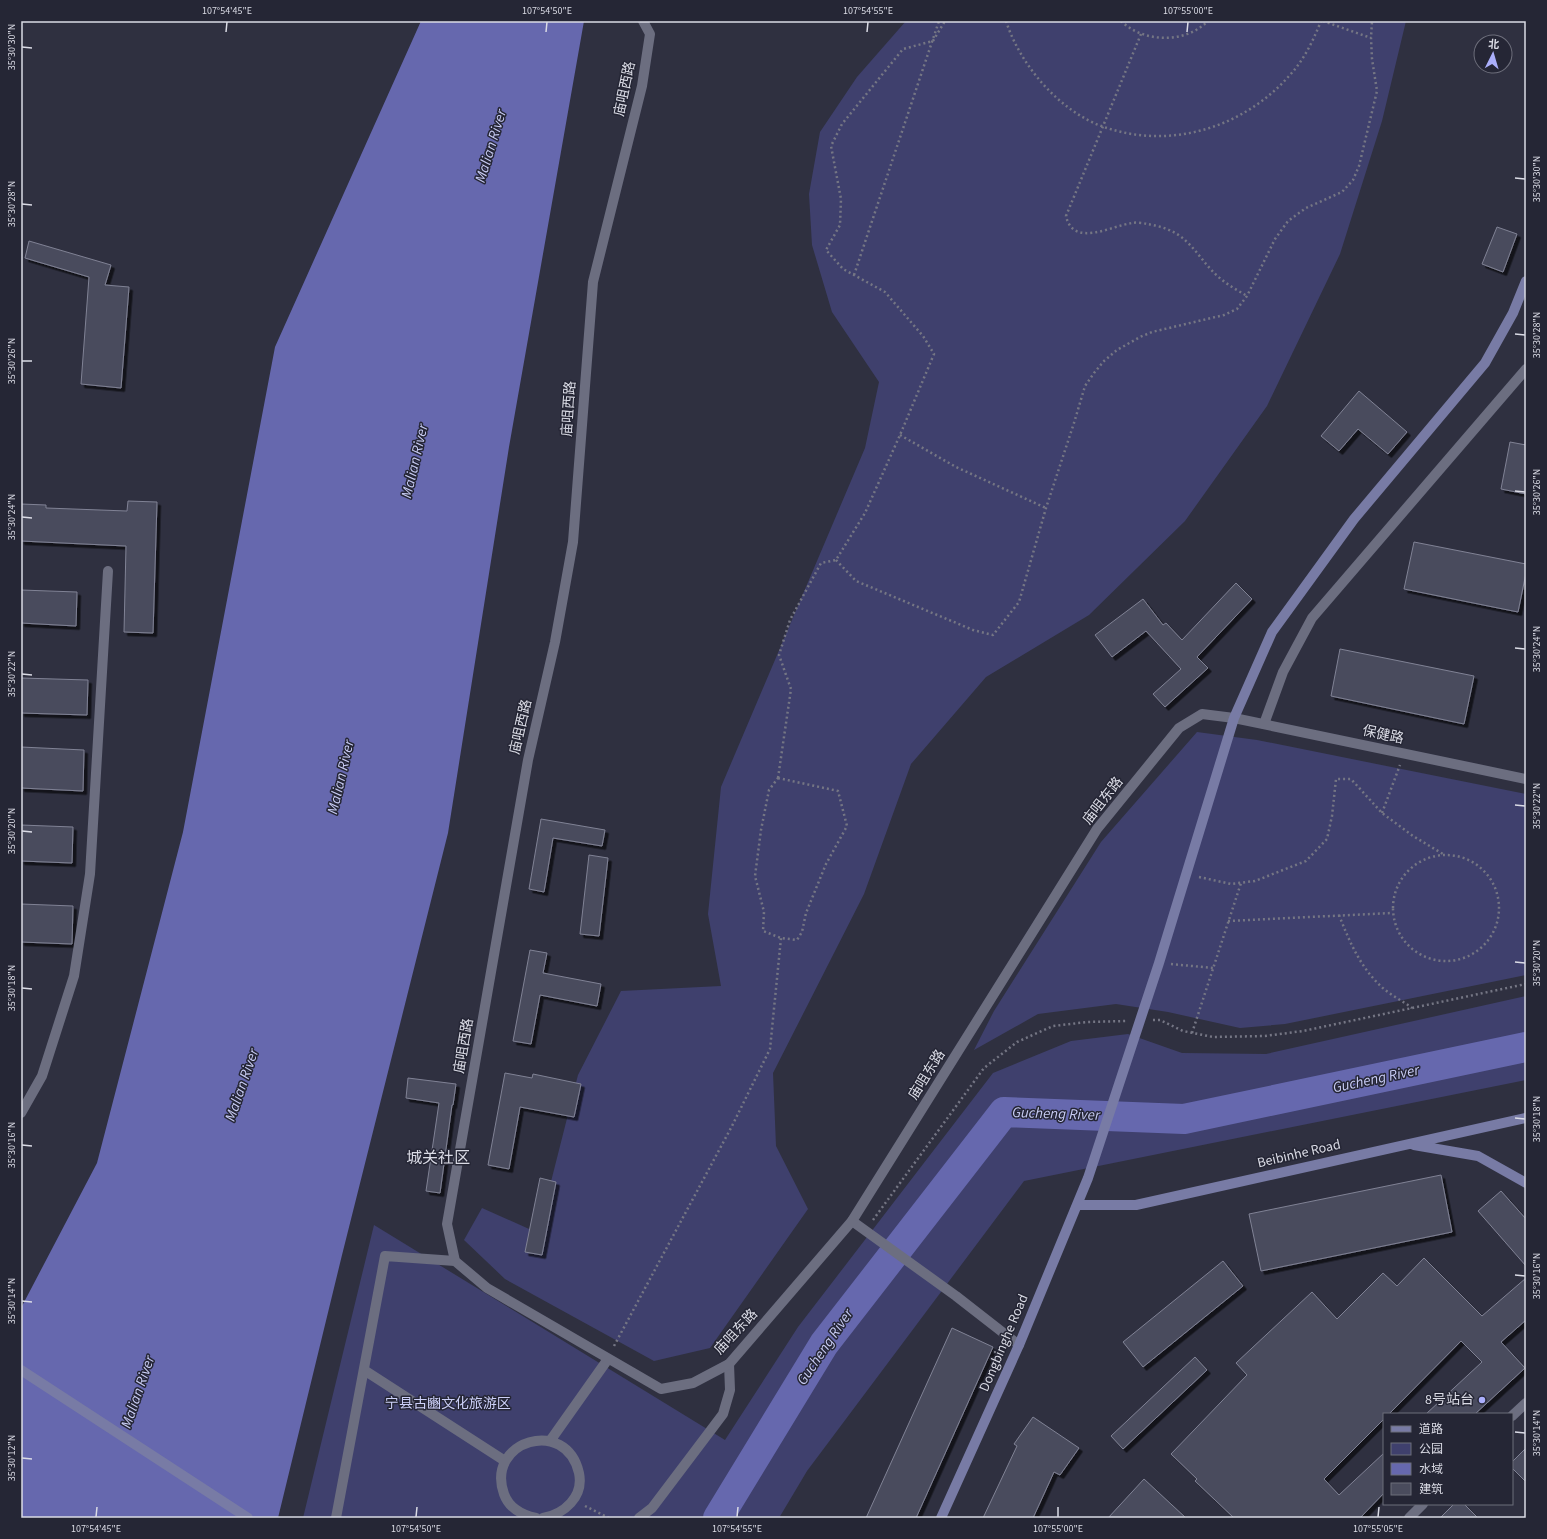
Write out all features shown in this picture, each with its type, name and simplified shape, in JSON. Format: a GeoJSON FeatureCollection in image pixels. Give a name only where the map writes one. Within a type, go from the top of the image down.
{"type":"FeatureCollection","features":[{"type":"Feature","properties":{"kind":"main road","name":"Dongbinghe Road"},"geometry":{"type":"LineString","coordinates":[[941,1518],[1019,1345],[1088,1178],[1159,962],[1234,718],[1272,632],[1354,519],[1485,363],[1513,313],[1526,281]]}},
{"type":"Feature","properties":{"kind":"main road","name":"Beibinhe Road"},"geometry":{"type":"LineString","coordinates":[[1077,1205],[1136,1205],[1526,1118]]}},
{"type":"Feature","properties":{"kind":"main road"},"geometry":{"type":"LineString","coordinates":[[1408,1144],[1478,1156],[1526,1183]]}},
{"type":"Feature","properties":{"kind":"main road"},"geometry":{"type":"LineString","coordinates":[[21,1370],[248,1518]]}},
{"type":"Feature","properties":{"kind":"street","name":"庙咀西路"},"geometry":{"type":"LineString","coordinates":[[455,1260],[447,1224],[528,760],[555,642],[573,542],[593,282],[642,86],[650,34],[643,21]]}},
{"type":"Feature","properties":{"kind":"street"},"geometry":{"type":"LineString","coordinates":[[1264,724],[1283,672],[1312,618],[1526,369]]}},
{"type":"Feature","properties":{"kind":"street"},"geometry":{"type":"LineString","coordinates":[[21,1113],[42,1076],[74,976],[90,874],[108,571]]}},
{"type":"Feature","properties":{"kind":"street","name":"庙咀东路"},"geometry":{"type":"LineString","coordinates":[[608,1359],[660,1389],[693,1383],[730,1364],[852,1221],[1098,829],[1179,728],[1202,714],[1234,718]]}},
{"type":"Feature","properties":{"kind":"street","name":"保健路"},"geometry":{"type":"LineString","coordinates":[[1234,718],[1526,779]]}},
{"type":"Feature","properties":{"kind":"street"},"geometry":{"type":"LineString","coordinates":[[852,1221],[956,1296],[1019,1345]]}},
{"type":"Feature","properties":{"kind":"street"},"geometry":{"type":"LineString","coordinates":[[336,1518],[385,1256],[455,1260],[487,1288],[608,1359],[550,1441]]}},
{"type":"Feature","properties":{"kind":"street"},"geometry":{"type":"LineString","coordinates":[[639,1518],[652,1508],[722,1414],[730,1390],[730,1364]]}},
{"type":"Feature","properties":{"kind":"street"},"geometry":{"type":"LineString","coordinates":[[364,1370],[505,1461]]}},
{"type":"Feature","properties":{"kind":"street"},"geometry":{"type":"LineString","coordinates":[[1513,1415],[1526,1403]]}},
{"type":"Feature","properties":{"kind":"street"},"geometry":{"type":"LineString","coordinates":[[536,1518],[527,1516],[515,1510],[506,1499],[502,1487],[501,1473],[505,1461],[514,1450],[525,1443],[538,1440],[550,1441],[562,1446],[571,1454],[577,1465],[580,1477],[574,1500],[565,1510],[553,1516],[543,1518]]}},
{"type":"Feature","properties":{"kind":"street"},"geometry":{"type":"LineString","coordinates":[[1409,1518],[1422,1505]]}},
{"type":"Feature","properties":{"kind":"path"},"geometry":{"type":"LineString","coordinates":[[854,275],[939,21]]}},
{"type":"Feature","properties":{"kind":"path"},"geometry":{"type":"LineString","coordinates":[[778,778],[838,791],[847,826],[826,864],[806,913],[802,932],[797,940],[781,938],[763,931],[764,912],[755,876],[761,830],[769,790],[778,778],[791,689],[779,655],[790,620],[821,563],[836,560],[865,513],[934,354],[923,336],[885,292],[843,269],[826,250],[840,225],[841,199],[831,146],[842,124],[903,48],[933,41],[945,21]]}},
{"type":"Feature","properties":{"kind":"path"},"geometry":{"type":"LineString","coordinates":[[1006,21],[1023,57],[1044,85],[1071,109],[1103,127],[1143,136],[1163,136],[1203,130],[1241,115],[1264,99],[1290,75],[1303,58],[1322,21],[1371,38]]}},
{"type":"Feature","properties":{"kind":"path"},"geometry":{"type":"LineString","coordinates":[[1121,21],[1141,34],[1157,38],[1176,37],[1194,31],[1208,21]]}},
{"type":"Feature","properties":{"kind":"path"},"geometry":{"type":"LineString","coordinates":[[836,560],[856,581],[973,630],[993,635],[1019,602],[1046,508],[1085,386],[1104,360],[1117,350],[1152,332],[1224,314],[1237,309],[1247,296],[1275,239],[1288,221],[1306,208],[1342,192],[1348,187],[1357,174],[1377,91],[1372,59],[1372,21]]}},
{"type":"Feature","properties":{"kind":"path"},"geometry":{"type":"LineString","coordinates":[[1141,34],[1066,216],[1068,222],[1071,227],[1080,233],[1086,234],[1133,223],[1144,223],[1167,229],[1186,240],[1202,261],[1222,280],[1247,296]]}},
{"type":"Feature","properties":{"kind":"path"},"geometry":{"type":"LineString","coordinates":[[900,435],[956,467],[1046,508]]}},
{"type":"Feature","properties":{"kind":"path"},"geometry":{"type":"LineString","coordinates":[[1382,813],[1404,753]]}},
{"type":"Feature","properties":{"kind":"path"},"geometry":{"type":"LineString","coordinates":[[1186,875],[1231,884],[1255,881],[1306,861],[1327,839],[1332,816],[1336,779],[1351,779],[1382,813],[1413,836],[1443,854]]}},
{"type":"Feature","properties":{"kind":"path"},"geometry":{"type":"LineString","coordinates":[[1443,854],[1461,856],[1476,864],[1489,876],[1497,891],[1500,909],[1496,927],[1487,942],[1473,954],[1456,960],[1439,960],[1422,955],[1407,945],[1397,930],[1392,913],[1393,896],[1400,880],[1411,866],[1426,858],[1443,854]]}},
{"type":"Feature","properties":{"kind":"path"},"geometry":{"type":"LineString","coordinates":[[1192,1033],[1241,882]]}},
{"type":"Feature","properties":{"kind":"path"},"geometry":{"type":"LineString","coordinates":[[1228,921],[1392,913]]}},
{"type":"Feature","properties":{"kind":"path"},"geometry":{"type":"LineString","coordinates":[[1339,915],[1353,948],[1366,971],[1384,989],[1412,1008]]}},
{"type":"Feature","properties":{"kind":"path"},"geometry":{"type":"LineString","coordinates":[[608,1359],[732,1126],[770,1049],[781,938]]}},
{"type":"Feature","properties":{"kind":"path"},"geometry":{"type":"LineString","coordinates":[[1159,962],[1213,968]]}},
{"type":"Feature","properties":{"kind":"path"},"geometry":{"type":"LineString","coordinates":[[869,1233],[984,1068],[1017,1042],[1054,1026],[1087,1022],[1139,1024],[1160,1020],[1183,1031],[1213,1037],[1265,1036],[1304,1031],[1526,984]]}},
{"type":"Feature","properties":{"kind":"path"},"geometry":{"type":"LineString","coordinates":[[574,1500],[609,1518]]}},
{"type":"Feature","properties":{"kind":"green space"},"geometry":{"type":"Polygon","coordinates":[[[906,21],[1406,21],[1382,121],[1340,254],[1267,406],[1185,521],[1089,615],[986,677],[911,764],[864,894],[773,1073],[776,1146],[808,1209],[710,1348],[654,1361],[505,1279],[464,1240],[482,1208],[538,1233],[578,1075],[621,991],[721,986],[708,914],[721,787],[865,448],[879,382],[832,312],[812,245],[809,194],[820,132],[857,77],[906,21]]]}},
{"type":"Feature","properties":{"kind":"green space"},"geometry":{"type":"Polygon","coordinates":[[[1197,732],[1257,740],[1526,794],[1526,975],[1285,1024],[1240,1028],[1168,1012],[1116,1004],[1038,1014],[974,1050],[994,1011],[1101,842],[1197,732]]]}},
{"type":"Feature","properties":{"kind":"green space","name":"宁县古豳文化旅游区"},"geometry":{"type":"Polygon","coordinates":[[[1526,996],[1526,1080],[1024,1181],[807,1471],[779,1518],[303,1518],[374,1225],[725,1440],[798,1327],[993,1073],[1071,1041],[1128,1034],[1182,1053],[1266,1054],[1526,996]]]}},
{"type":"Feature","properties":{"kind":"water","name":"Malian River"},"geometry":{"type":"Polygon","coordinates":[[[421,21],[584,21],[509,447],[448,833],[342,1255],[278,1518],[21,1518],[21,1308],[97,1163],[183,832],[275,347],[421,21]]]}},
{"type":"Feature","properties":{"kind":"building"},"geometry":{"type":"Polygon","coordinates":[[[1497,227],[1517,234],[1503,272],[1482,264],[1497,227]]]}},
{"type":"Feature","properties":{"kind":"building"},"geometry":{"type":"Polygon","coordinates":[[[29,241],[111,265],[105,285],[129,287],[121,388],[81,384],[89,277],[25,258],[29,241]]]}},
{"type":"Feature","properties":{"kind":"building"},"geometry":{"type":"Polygon","coordinates":[[[1359,391],[1407,432],[1388,454],[1358,429],[1339,451],[1321,436],[1359,391]]]}},
{"type":"Feature","properties":{"kind":"building"},"geometry":{"type":"Polygon","coordinates":[[[1510,442],[1526,445],[1526,494],[1501,489],[1510,442]]]}},
{"type":"Feature","properties":{"kind":"building"},"geometry":{"type":"Polygon","coordinates":[[[128,501],[157,502],[153,633],[124,632],[126,546],[21,541],[21,504],[46,505],[46,508],[127,511],[128,501]]]}},
{"type":"Feature","properties":{"kind":"building"},"geometry":{"type":"Polygon","coordinates":[[[1414,542],[1526,564],[1526,573],[1518,612],[1404,589],[1414,542]]]}},
{"type":"Feature","properties":{"kind":"building"},"geometry":{"type":"Polygon","coordinates":[[[1236,583],[1252,599],[1197,657],[1208,668],[1165,707],[1153,694],[1181,669],[1146,631],[1112,657],[1095,635],[1143,599],[1163,625],[1166,623],[1182,640],[1236,583]]]}},
{"type":"Feature","properties":{"kind":"building"},"geometry":{"type":"Polygon","coordinates":[[[21,590],[77,592],[76,626],[21,623],[21,590]]]}},
{"type":"Feature","properties":{"kind":"building"},"geometry":{"type":"Polygon","coordinates":[[[1340,649],[1474,676],[1464,724],[1331,696],[1340,649]]]}},
{"type":"Feature","properties":{"kind":"building"},"geometry":{"type":"Polygon","coordinates":[[[21,678],[88,680],[87,715],[21,713],[21,678]]]}},
{"type":"Feature","properties":{"kind":"building"},"geometry":{"type":"Polygon","coordinates":[[[21,747],[84,750],[83,791],[21,788],[21,747]]]}},
{"type":"Feature","properties":{"kind":"building"},"geometry":{"type":"Polygon","coordinates":[[[541,819],[605,830],[602,846],[553,838],[544,892],[529,889],[541,819]]]}},
{"type":"Feature","properties":{"kind":"building"},"geometry":{"type":"Polygon","coordinates":[[[21,825],[73,827],[72,863],[21,861],[21,825]]]}},
{"type":"Feature","properties":{"kind":"building"},"geometry":{"type":"Polygon","coordinates":[[[589,855],[608,858],[599,936],[580,934],[589,855]]]}},
{"type":"Feature","properties":{"kind":"building"},"geometry":{"type":"Polygon","coordinates":[[[21,904],[73,906],[72,944],[21,942],[21,904]]]}},
{"type":"Feature","properties":{"kind":"building"},"geometry":{"type":"Polygon","coordinates":[[[530,950],[547,953],[543,973],[601,984],[597,1006],[540,995],[531,1044],[513,1041],[530,950]]]}},
{"type":"Feature","properties":{"kind":"building"},"geometry":{"type":"Polygon","coordinates":[[[505,1073],[532,1078],[533,1074],[581,1084],[574,1117],[520,1107],[509,1169],[488,1165],[505,1073]]]}},
{"type":"Feature","properties":{"kind":"building"},"geometry":{"type":"Polygon","coordinates":[[[408,1078],[456,1084],[440,1193],[426,1191],[439,1103],[406,1098],[408,1078]]]}},
{"type":"Feature","properties":{"kind":"building"},"geometry":{"type":"Polygon","coordinates":[[[1441,1175],[1452,1232],[1261,1271],[1249,1214],[1441,1175]]]}},
{"type":"Feature","properties":{"kind":"building"},"geometry":{"type":"Polygon","coordinates":[[[540,1178],[556,1182],[542,1255],[525,1252],[540,1178]]]}},
{"type":"Feature","properties":{"kind":"building"},"geometry":{"type":"Polygon","coordinates":[[[1501,1191],[1526,1219],[1526,1266],[1478,1211],[1501,1191]]]}},
{"type":"Feature","properties":{"kind":"building"},"geometry":{"type":"Polygon","coordinates":[[[1424,1258],[1482,1316],[1526,1278],[1526,1320],[1501,1342],[1525,1368],[1476,1413],[1427,1413],[1482,1362],[1461,1341],[1390,1413],[1383,1413],[1383,1420],[1324,1479],[1339,1495],[1383,1454],[1383,1494],[1360,1518],[1234,1518],[1195,1481],[1197,1479],[1171,1454],[1247,1375],[1236,1363],[1312,1292],[1337,1319],[1383,1273],[1397,1286],[1424,1258]]]}},
{"type":"Feature","properties":{"kind":"building"},"geometry":{"type":"Polygon","coordinates":[[[1223,1261],[1243,1286],[1143,1367],[1123,1342],[1223,1261]]]}},
{"type":"Feature","properties":{"kind":"building"},"geometry":{"type":"Polygon","coordinates":[[[952,1328],[993,1347],[916,1518],[866,1518],[952,1328]]]}},
{"type":"Feature","properties":{"kind":"building"},"geometry":{"type":"Polygon","coordinates":[[[1195,1357],[1207,1370],[1123,1449],[1111,1436],[1195,1357]]]}},
{"type":"Feature","properties":{"kind":"building"},"geometry":{"type":"Polygon","coordinates":[[[1033,1417],[1079,1448],[1060,1475],[1054,1472],[1033,1518],[983,1518],[1017,1446],[1014,1444],[1033,1417]]]}},
{"type":"Feature","properties":{"kind":"building"},"geometry":{"type":"Polygon","coordinates":[[[1526,1448],[1526,1482],[1513,1469],[1513,1461],[1526,1448]]]}},
{"type":"Feature","properties":{"kind":"building"},"geometry":{"type":"Polygon","coordinates":[[[1144,1479],[1186,1518],[1108,1518],[1144,1479]]]}},
{"type":"Feature","properties":{"kind":"building"},"geometry":{"type":"Polygon","coordinates":[[[1453,1505],[1465,1505],[1478,1518],[1440,1518],[1453,1505]]]}},
{"type":"Feature","properties":{"kind":"waterway","name":"Gucheng River"},"geometry":{"type":"LineString","coordinates":[[718,1518],[824,1344],[1004,1112],[1184,1119],[1526,1047]]}},
{"type":"Feature","properties":{"kind":"place","name":"8号站台"},"geometry":{"type":"Point","coordinates":[1482,1400]}},
{"type":"Feature","properties":{"kind":"district","name":"城关社区"},"geometry":{"type":"Point","coordinates":[438,1158]}}]}
